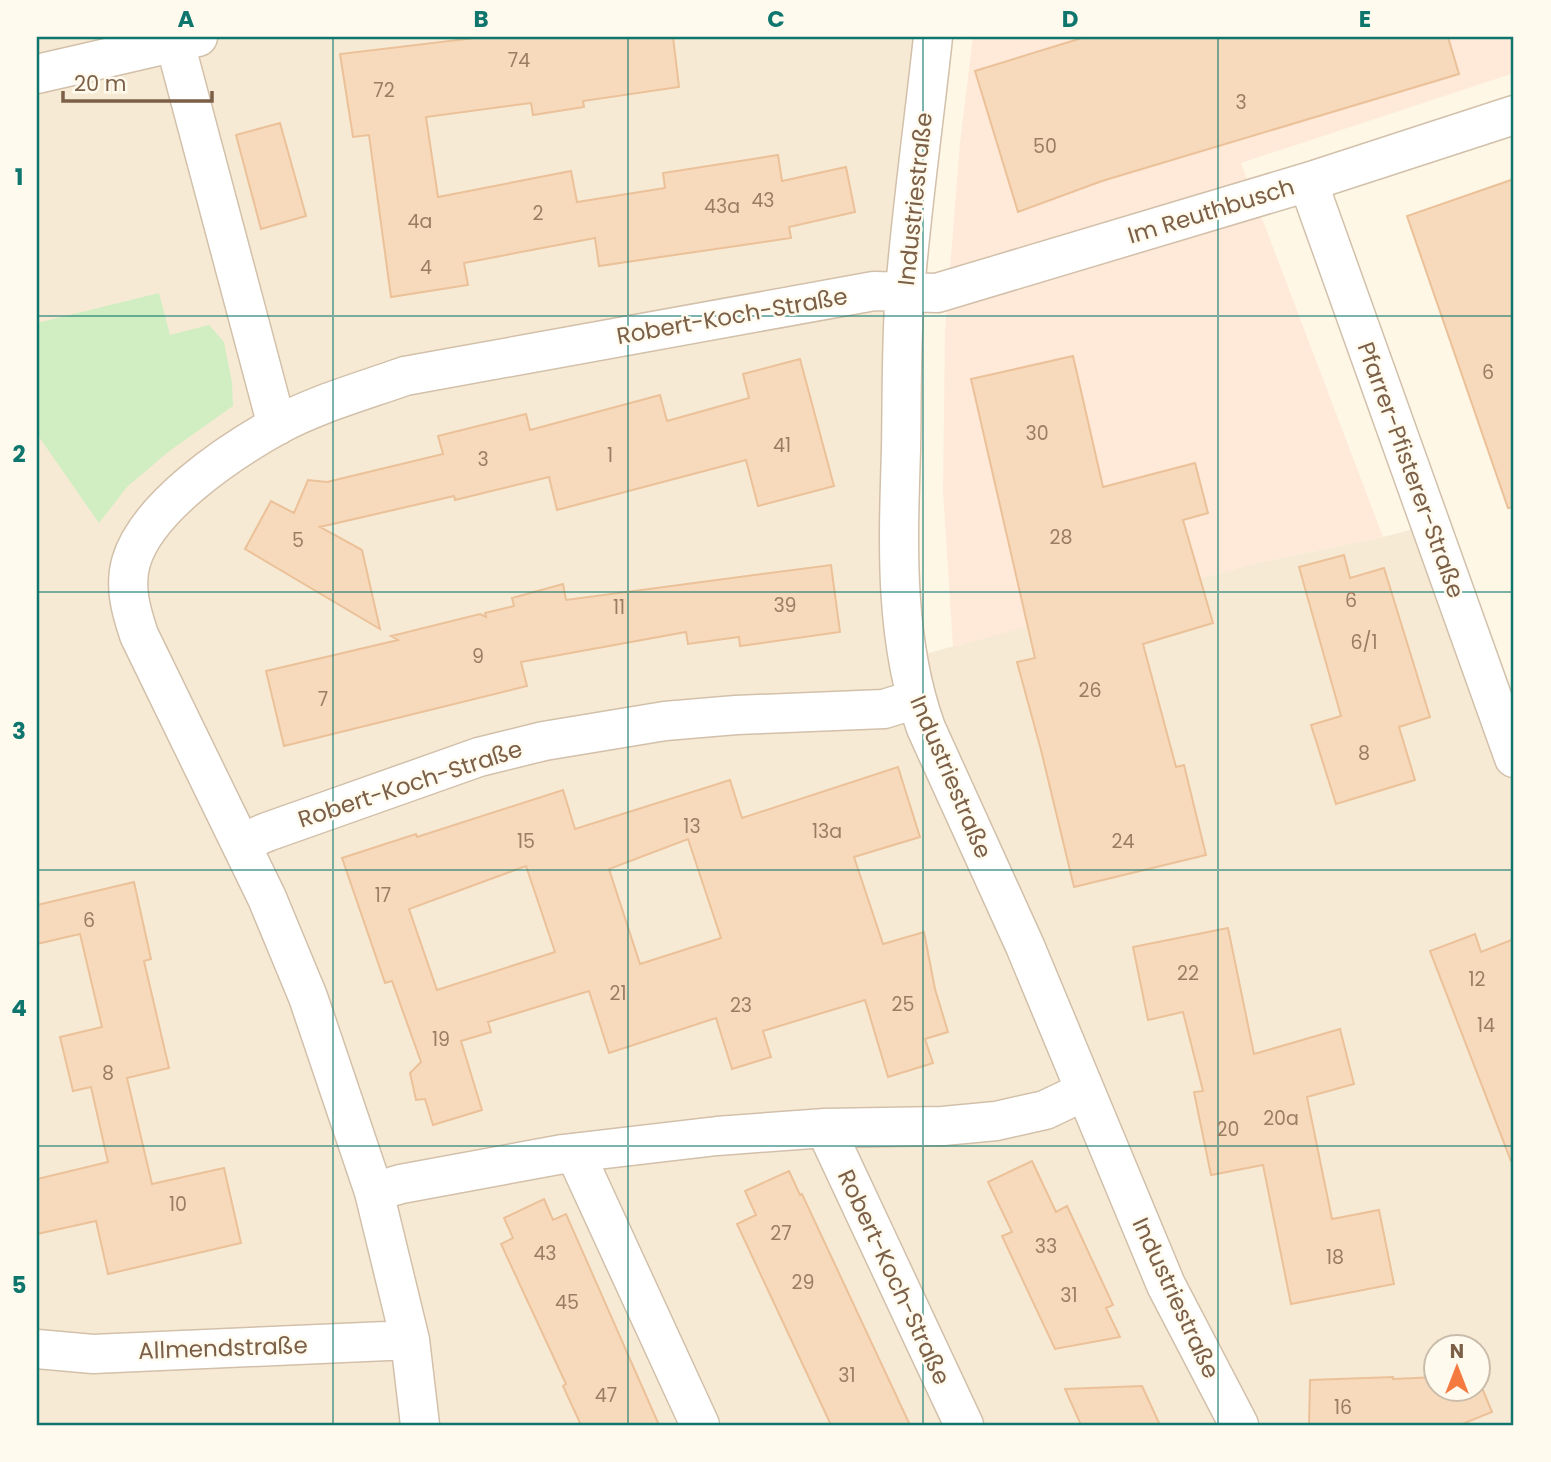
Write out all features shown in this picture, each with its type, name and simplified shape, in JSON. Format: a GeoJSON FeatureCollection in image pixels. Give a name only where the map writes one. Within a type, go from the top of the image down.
{"type":"FeatureCollection","features":[{"type":"Feature","properties":{"kind":"street","name":"Industriestraße"},"geometry":{"type":"LineString","coordinates":[[933,37],[905,292],[899,586],[908,661],[916,699],[926,728],[1025,946],[1166,1285],[1239,1425]]}},
{"type":"Feature","properties":{"kind":"street"},"geometry":{"type":"LineString","coordinates":[[37,74],[187,40],[277,426]]}},
{"type":"Feature","properties":{"kind":"street","name":"Im Reuthbusch"},"geometry":{"type":"LineString","coordinates":[[905,292],[937,293],[1308,182],[1514,116]]}},
{"type":"Feature","properties":{"kind":"street","name":"Pfarrer-Pfisterer-Straße"},"geometry":{"type":"LineString","coordinates":[[1308,182],[1514,758]]}},
{"type":"Feature","properties":{"kind":"street","name":"Robert-Koch-Straße"},"geometry":{"type":"LineString","coordinates":[[420,1425],[410,1340],[374,1192],[308,997],[267,898],[139,635],[129,605],[128,584],[136,547],[153,519],[217,465],[277,426],[362,391],[427,372],[874,291],[905,292]]}},
{"type":"Feature","properties":{"kind":"street","name":"Robert-Koch-Straße"},"geometry":{"type":"LineString","coordinates":[[241,843],[479,757],[544,741],[665,721],[736,715],[884,709],[916,699]]}},
{"type":"Feature","properties":{"kind":"street"},"geometry":{"type":"LineString","coordinates":[[374,1192],[401,1184],[575,1153],[716,1136],[825,1128],[943,1126],[996,1121],[1045,1111],[1085,1091]]}},
{"type":"Feature","properties":{"kind":"street","name":"Robert-Koch-Straße"},"geometry":{"type":"LineString","coordinates":[[825,1128],[964,1425]]}},
{"type":"Feature","properties":{"kind":"street"},"geometry":{"type":"LineString","coordinates":[[575,1153],[701,1425]]}},
{"type":"Feature","properties":{"kind":"street","name":"Allmendstraße"},"geometry":{"type":"LineString","coordinates":[[37,1349],[93,1354],[410,1340]]}},
{"type":"Feature","properties":{"kind":"shaded area"},"geometry":{"type":"Polygon","coordinates":[[[37,37],[917,37],[903,660],[1257,563],[1383,537],[1448,520],[1514,698],[1514,1425],[37,1425],[37,37]]]}},
{"type":"Feature","properties":{"kind":"shaded area"},"geometry":{"type":"Polygon","coordinates":[[[973,37],[1514,37],[1514,73],[1241,163],[1383,537],[1257,563],[953,647],[943,491],[945,331],[960,143],[973,37]]]}},
{"type":"Feature","properties":{"kind":"green space"},"geometry":{"type":"Polygon","coordinates":[[[159,293],[170,335],[209,325],[224,342],[232,383],[233,406],[168,452],[127,487],[99,523],[37,434],[37,323],[159,293]]]}},
{"type":"Feature","properties":{"kind":"building"},"geometry":{"type":"Polygon","coordinates":[[[483,37],[673,37],[679,87],[583,101],[584,107],[533,115],[531,103],[426,117],[438,197],[571,171],[577,202],[665,188],[663,173],[778,155],[782,181],[846,167],[855,212],[789,227],[791,238],[599,266],[595,238],[464,263],[468,285],[391,297],[369,135],[353,137],[340,54],[483,37]]]}},
{"type":"Feature","properties":{"kind":"building"},"geometry":{"type":"Polygon","coordinates":[[[1085,37],[1448,37],[1459,74],[1102,181],[1018,212],[975,71],[1085,37]]]}},
{"type":"Feature","properties":{"kind":"building"},"geometry":{"type":"Polygon","coordinates":[[[280,123],[306,216],[261,229],[236,135],[280,123]]]}},
{"type":"Feature","properties":{"kind":"building"},"geometry":{"type":"Polygon","coordinates":[[[1514,179],[1514,507],[1508,508],[1407,216],[1514,179]]]}},
{"type":"Feature","properties":{"kind":"building"},"geometry":{"type":"Polygon","coordinates":[[[1073,356],[1103,487],[1195,463],[1208,513],[1183,520],[1213,623],[1143,644],[1176,767],[1184,765],[1206,855],[1074,887],[1017,662],[1035,658],[971,379],[1073,356]]]}},
{"type":"Feature","properties":{"kind":"building"},"geometry":{"type":"Polygon","coordinates":[[[800,359],[834,486],[758,506],[746,460],[557,510],[549,477],[455,500],[454,496],[320,527],[362,550],[380,629],[245,549],[271,501],[294,513],[308,480],[327,482],[443,454],[438,436],[526,414],[530,430],[660,395],[667,421],[749,398],[743,374],[800,359]]]}},
{"type":"Feature","properties":{"kind":"building"},"geometry":{"type":"Polygon","coordinates":[[[1344,555],[1350,578],[1384,568],[1430,717],[1399,727],[1415,780],[1336,804],[1311,725],[1341,716],[1299,567],[1344,555]]]}},
{"type":"Feature","properties":{"kind":"building"},"geometry":{"type":"Polygon","coordinates":[[[831,565],[840,632],[740,646],[739,637],[688,644],[686,632],[521,662],[527,686],[284,746],[266,671],[398,640],[391,636],[480,614],[486,617],[485,613],[514,606],[512,598],[563,584],[566,600],[831,565]]]}},
{"type":"Feature","properties":{"kind":"building"},"geometry":{"type":"Polygon","coordinates":[[[898,767],[920,837],[854,857],[883,944],[924,932],[935,989],[948,1032],[925,1039],[933,1063],[888,1077],[865,1000],[763,1031],[771,1057],[732,1069],[716,1018],[609,1053],[589,991],[488,1022],[491,1032],[461,1041],[482,1110],[433,1125],[425,1099],[416,1100],[410,1073],[421,1062],[392,981],[385,983],[342,858],[563,790],[575,829],[730,780],[742,818],[898,767]],[[688,839],[609,869],[640,964],[721,938],[688,839]],[[526,866],[409,909],[437,990],[555,952],[526,866]]]}},
{"type":"Feature","properties":{"kind":"building"},"geometry":{"type":"Polygon","coordinates":[[[134,882],[151,959],[144,961],[169,1068],[127,1078],[152,1184],[224,1168],[241,1243],[108,1274],[96,1221],[37,1234],[37,1179],[108,1162],[91,1087],[73,1091],[60,1037],[102,1027],[80,934],[37,944],[37,905],[134,882]]]}},
{"type":"Feature","properties":{"kind":"building"},"geometry":{"type":"Polygon","coordinates":[[[1228,928],[1254,1054],[1340,1029],[1354,1084],[1307,1097],[1332,1219],[1379,1210],[1394,1284],[1291,1304],[1263,1165],[1211,1175],[1194,1092],[1203,1091],[1183,1012],[1148,1020],[1133,947],[1228,928]]]}},
{"type":"Feature","properties":{"kind":"building"},"geometry":{"type":"Polygon","coordinates":[[[1475,934],[1481,952],[1514,939],[1514,1160],[1511,1161],[1430,951],[1475,934]]]}},
{"type":"Feature","properties":{"kind":"building"},"geometry":{"type":"Polygon","coordinates":[[[1032,1161],[1056,1212],[1067,1206],[1113,1305],[1106,1308],[1120,1337],[1055,1349],[1002,1236],[1012,1232],[988,1182],[1032,1161]]]}},
{"type":"Feature","properties":{"kind":"building"},"geometry":{"type":"Polygon","coordinates":[[[789,1171],[910,1425],[831,1425],[737,1224],[756,1215],[745,1191],[789,1171]]]}},
{"type":"Feature","properties":{"kind":"building"},"geometry":{"type":"Polygon","coordinates":[[[544,1199],[553,1220],[566,1214],[659,1425],[581,1425],[563,1386],[566,1384],[501,1244],[513,1238],[504,1218],[544,1199]]]}},
{"type":"Feature","properties":{"kind":"building"},"geometry":{"type":"Polygon","coordinates":[[[1422,1378],[1422,1402],[1488,1402],[1492,1412],[1460,1425],[1309,1425],[1310,1380],[1422,1378]]]}},
{"type":"Feature","properties":{"kind":"building"},"geometry":{"type":"Polygon","coordinates":[[[1142,1386],[1160,1425],[1081,1425],[1065,1389],[1142,1386]]]}}]}
